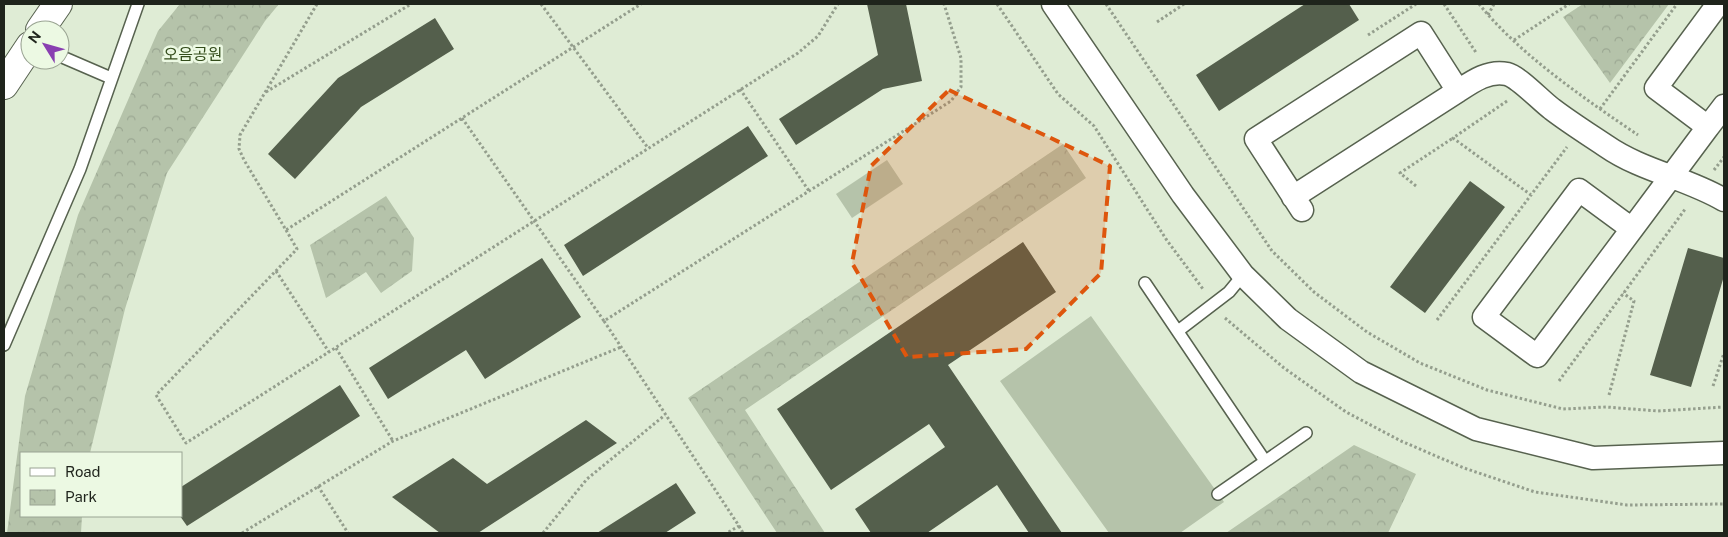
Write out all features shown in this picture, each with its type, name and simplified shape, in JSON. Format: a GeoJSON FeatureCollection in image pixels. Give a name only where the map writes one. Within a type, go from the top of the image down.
{"type":"FeatureCollection","features":[{"type":"Feature","properties":{"kind":"highway"},"geometry":{"type":"LineString","coordinates":[[47,20],[58,4]]}},
{"type":"Feature","properties":{"kind":"highway"},"geometry":{"type":"LineString","coordinates":[[4,85],[20,61]]}},
{"type":"Feature","properties":{"kind":"street"},"geometry":{"type":"LineString","coordinates":[[1053,4],[1183,195],[1243,275],[1288,319],[1361,372],[1476,429],[1593,458],[1724,453]]}},
{"type":"Feature","properties":{"kind":"street"},"geometry":{"type":"LineString","coordinates":[[1708,127],[1656,88],[1718,4]]}},
{"type":"Feature","properties":{"kind":"street"},"geometry":{"type":"LineString","coordinates":[[1458,91],[1422,33],[1256,139],[1297,203],[1476,79],[1496,72],[1510,75],[1553,110],[1608,148],[1677,169],[1724,200]]}},
{"type":"Feature","properties":{"kind":"street"},"geometry":{"type":"LineString","coordinates":[[1632,229],[1579,190],[1484,317],[1537,356],[1677,169],[1708,127],[1724,106]]}},
{"type":"Feature","properties":{"kind":"lane"},"geometry":{"type":"LineString","coordinates":[[4,344],[80,170],[138,4]]}},
{"type":"Feature","properties":{"kind":"lane"},"geometry":{"type":"LineString","coordinates":[[70,60],[111,78]]}},
{"type":"Feature","properties":{"kind":"lane"},"geometry":{"type":"LineString","coordinates":[[1178,331],[1229,292],[1243,275]]}},
{"type":"Feature","properties":{"kind":"lane"},"geometry":{"type":"LineString","coordinates":[[1146,283],[1265,461]]}},
{"type":"Feature","properties":{"kind":"lane"},"geometry":{"type":"LineString","coordinates":[[1218,494],[1306,433]]}},
{"type":"Feature","properties":{"kind":"path"},"geometry":{"type":"LineString","coordinates":[[317,4],[240,135],[239,149],[297,249],[156,395],[186,443],[798,53],[818,36],[838,4]]}},
{"type":"Feature","properties":{"kind":"path"},"geometry":{"type":"LineString","coordinates":[[265,92],[411,4]]}},
{"type":"Feature","properties":{"kind":"path"},"geometry":{"type":"LineString","coordinates":[[540,4],[648,148]]}},
{"type":"Feature","properties":{"kind":"path"},"geometry":{"type":"LineString","coordinates":[[286,230],[641,4]]}},
{"type":"Feature","properties":{"kind":"path"},"geometry":{"type":"LineString","coordinates":[[604,321],[951,101],[962,87],[961,58],[944,4]]}},
{"type":"Feature","properties":{"kind":"path"},"geometry":{"type":"LineString","coordinates":[[1106,4],[1272,251],[1314,292],[1367,332],[1420,363],[1487,390],[1563,410],[1606,407],[1658,410],[1724,407]]}},
{"type":"Feature","properties":{"kind":"path"},"geometry":{"type":"LineString","coordinates":[[1157,22],[1184,4]]}},
{"type":"Feature","properties":{"kind":"path"},"geometry":{"type":"LineString","coordinates":[[1368,35],[1416,4]]}},
{"type":"Feature","properties":{"kind":"path"},"geometry":{"type":"LineString","coordinates":[[1444,4],[1480,59]]}},
{"type":"Feature","properties":{"kind":"path"},"geometry":{"type":"LineString","coordinates":[[1479,4],[1514,40],[1600,108],[1642,138]]}},
{"type":"Feature","properties":{"kind":"path"},"geometry":{"type":"LineString","coordinates":[[1488,15],[1494,4]]}},
{"type":"Feature","properties":{"kind":"path"},"geometry":{"type":"LineString","coordinates":[[1514,40],[1569,4]]}},
{"type":"Feature","properties":{"kind":"path"},"geometry":{"type":"LineString","coordinates":[[1600,108],[1677,4]]}},
{"type":"Feature","properties":{"kind":"path"},"geometry":{"type":"LineString","coordinates":[[740,89],[809,191]]}},
{"type":"Feature","properties":{"kind":"path"},"geometry":{"type":"LineString","coordinates":[[1416,186],[1400,173],[1510,99]]}},
{"type":"Feature","properties":{"kind":"path"},"geometry":{"type":"LineString","coordinates":[[462,118],[604,321],[743,533]]}},
{"type":"Feature","properties":{"kind":"path"},"geometry":{"type":"LineString","coordinates":[[1453,138],[1531,195]]}},
{"type":"Feature","properties":{"kind":"path"},"geometry":{"type":"LineString","coordinates":[[1437,320],[1570,143]]}},
{"type":"Feature","properties":{"kind":"path"},"geometry":{"type":"LineString","coordinates":[[1677,169],[1711,174],[1724,157]]}},
{"type":"Feature","properties":{"kind":"path"},"geometry":{"type":"LineString","coordinates":[[1559,381],[1691,201]]}},
{"type":"Feature","properties":{"kind":"path"},"geometry":{"type":"LineString","coordinates":[[276,271],[329,352]]}},
{"type":"Feature","properties":{"kind":"path"},"geometry":{"type":"LineString","coordinates":[[1609,394],[1634,300],[1623,293]]}},
{"type":"Feature","properties":{"kind":"path"},"geometry":{"type":"LineString","coordinates":[[242,533],[393,441],[621,347]]}},
{"type":"Feature","properties":{"kind":"path"},"geometry":{"type":"LineString","coordinates":[[336,348],[393,441]]}},
{"type":"Feature","properties":{"kind":"path"},"geometry":{"type":"LineString","coordinates":[[1714,386],[1724,353]]}},
{"type":"Feature","properties":{"kind":"path"},"geometry":{"type":"LineString","coordinates":[[543,533],[587,479],[665,415]]}},
{"type":"Feature","properties":{"kind":"path"},"geometry":{"type":"LineString","coordinates":[[318,486],[348,533]]}},
{"type":"Feature","properties":{"kind":"path"},"geometry":{"type":"LineString","coordinates":[[727,533],[739,526]]}},
{"type":"Feature","properties":{"kind":"highlighted area"},"geometry":{"type":"Polygon","coordinates":[[[949,90],[1110,166],[1101,273],[1026,349],[907,357],[852,263],[871,166],[949,90]]]}},
{"type":"Feature","properties":{"kind":"green space","name":"오음공원"},"geometry":{"type":"Polygon","coordinates":[[[180,4],[279,4],[265,21],[167,173],[125,309],[90,452],[20,452],[20,517],[82,517],[81,533],[7,533],[25,396],[78,215],[158,31],[180,4]]]}},
{"type":"Feature","properties":{"kind":"green space"},"geometry":{"type":"Polygon","coordinates":[[[1583,4],[1669,4],[1610,83],[1563,17],[1583,4]]]}},
{"type":"Feature","properties":{"kind":"green space"},"geometry":{"type":"Polygon","coordinates":[[[1063,144],[1086,178],[745,410],[825,533],[777,533],[688,398],[1063,144]]]}},
{"type":"Feature","properties":{"kind":"green space"},"geometry":{"type":"Polygon","coordinates":[[[887,160],[903,184],[852,218],[836,194],[887,160]]]}},
{"type":"Feature","properties":{"kind":"green space"},"geometry":{"type":"Polygon","coordinates":[[[386,196],[414,238],[412,271],[381,293],[366,272],[326,298],[310,245],[386,196]]]}},
{"type":"Feature","properties":{"kind":"green space"},"geometry":{"type":"Polygon","coordinates":[[[1091,316],[1224,502],[1180,533],[1109,533],[1000,381],[1091,316]]]}},
{"type":"Feature","properties":{"kind":"green space"},"geometry":{"type":"Polygon","coordinates":[[[1354,445],[1416,474],[1388,533],[1226,533],[1354,445]]]}},
{"type":"Feature","properties":{"kind":"building"},"geometry":{"type":"Polygon","coordinates":[[[867,4],[906,4],[922,81],[883,89],[796,145],[779,119],[878,55],[867,4]]]}},
{"type":"Feature","properties":{"kind":"building"},"geometry":{"type":"Polygon","coordinates":[[[1305,4],[1349,4],[1359,20],[1219,111],[1196,75],[1305,4]]]}},
{"type":"Feature","properties":{"kind":"building"},"geometry":{"type":"Polygon","coordinates":[[[435,18],[454,49],[361,107],[295,179],[268,154],[338,78],[435,18]]]}},
{"type":"Feature","properties":{"kind":"building"},"geometry":{"type":"Polygon","coordinates":[[[748,126],[768,156],[583,276],[564,245],[748,126]]]}},
{"type":"Feature","properties":{"kind":"building"},"geometry":{"type":"Polygon","coordinates":[[[1470,181],[1505,207],[1425,313],[1390,287],[1470,181]]]}},
{"type":"Feature","properties":{"kind":"building"},"geometry":{"type":"Polygon","coordinates":[[[1023,242],[1056,292],[948,365],[1062,533],[1029,533],[997,485],[927,533],[871,533],[855,509],[945,447],[929,424],[831,490],[777,409],[1023,242]]]}},
{"type":"Feature","properties":{"kind":"building"},"geometry":{"type":"Polygon","coordinates":[[[1688,248],[1724,258],[1724,276],[1691,387],[1650,375],[1688,248]]]}},
{"type":"Feature","properties":{"kind":"building"},"geometry":{"type":"Polygon","coordinates":[[[542,258],[581,317],[485,379],[466,350],[388,399],[369,368],[542,258]]]}},
{"type":"Feature","properties":{"kind":"building"},"geometry":{"type":"Polygon","coordinates":[[[340,385],[360,416],[187,526],[181,517],[182,486],[340,385]]]}},
{"type":"Feature","properties":{"kind":"building"},"geometry":{"type":"Polygon","coordinates":[[[586,420],[617,443],[478,533],[440,533],[392,497],[453,458],[487,484],[586,420]]]}},
{"type":"Feature","properties":{"kind":"building"},"geometry":{"type":"Polygon","coordinates":[[[676,483],[696,513],[665,533],[597,533],[676,483]]]}}]}
